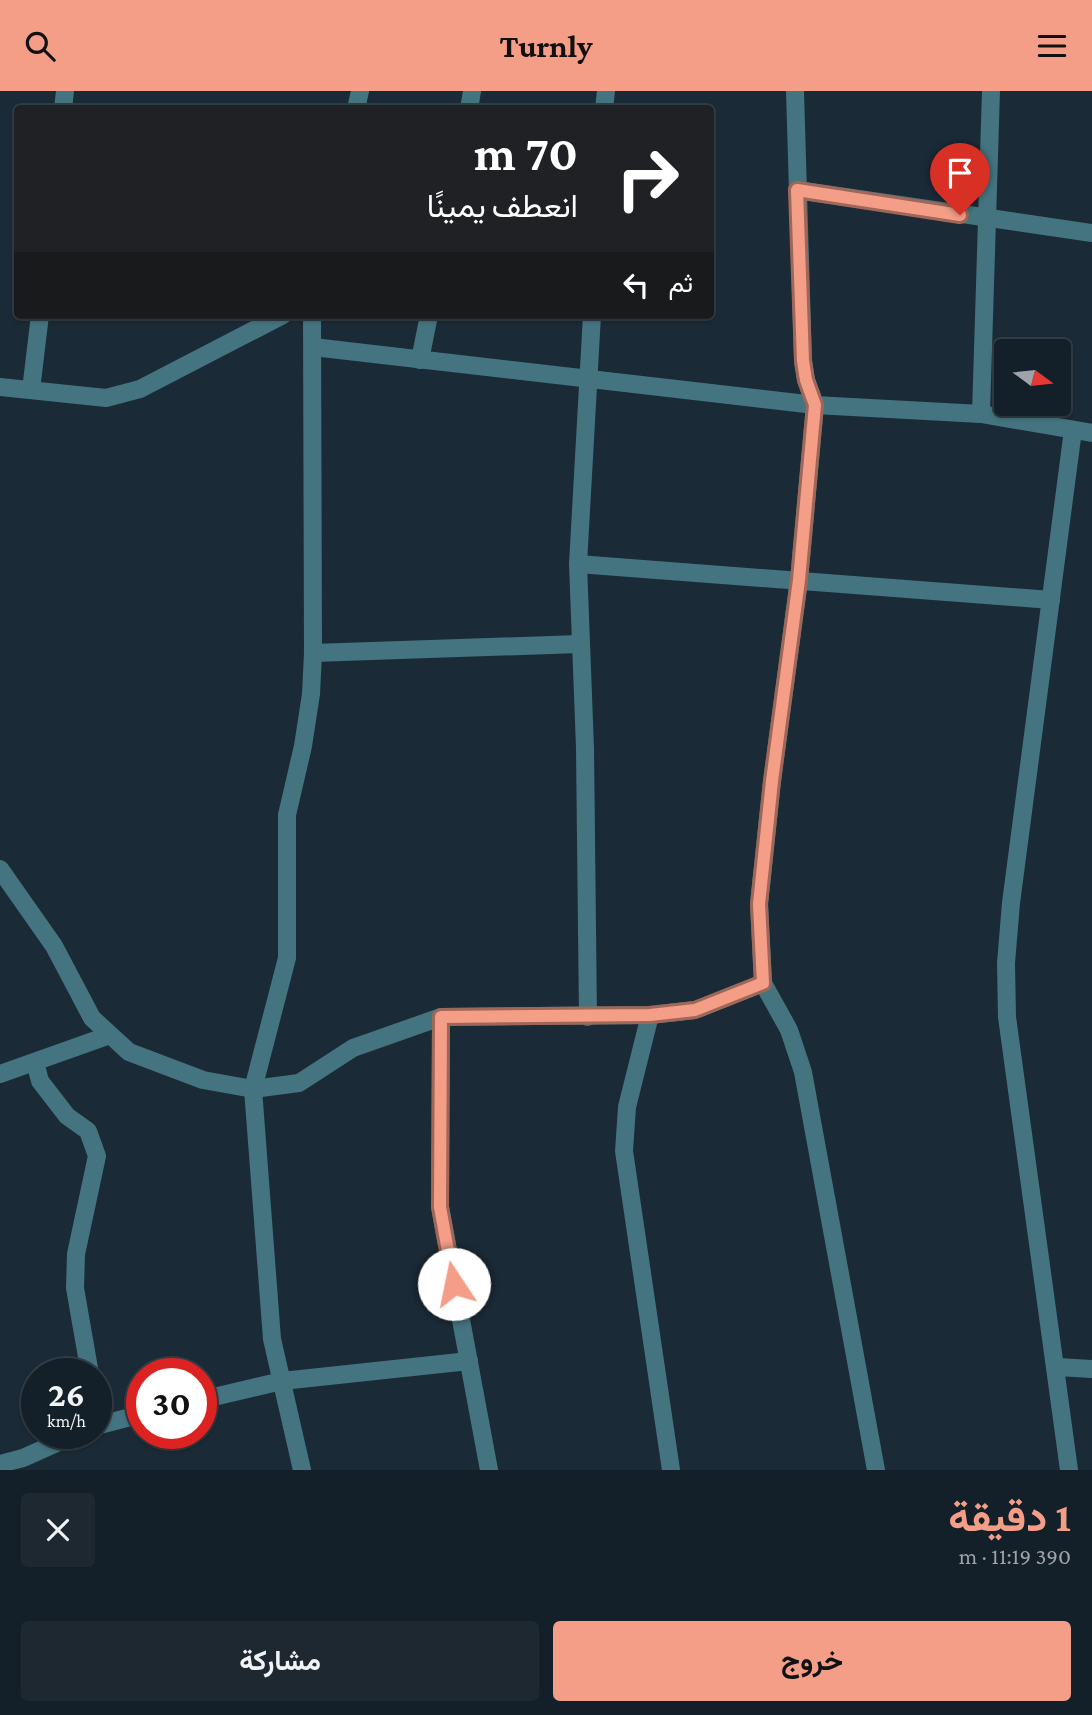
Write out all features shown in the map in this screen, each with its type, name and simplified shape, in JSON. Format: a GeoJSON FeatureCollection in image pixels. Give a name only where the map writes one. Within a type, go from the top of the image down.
{"type":"FeatureCollection","features":[{"type":"Feature","properties":{"kind":"street"},"geometry":{"type":"LineString","coordinates":[[795,91],[803,361],[806,380],[815,405],[799,580],[772,781],[759,904],[763,983],[789,1030],[803,1072],[876,1470]]}},
{"type":"Feature","properties":{"kind":"street"},"geometry":{"type":"LineString","coordinates":[[981,414],[991,91]]}},
{"type":"Feature","properties":{"kind":"street"},"geometry":{"type":"LineString","coordinates":[[797,190],[1092,233]]}},
{"type":"Feature","properties":{"kind":"street"},"geometry":{"type":"LineString","coordinates":[[31,390],[40,319]]}},
{"type":"Feature","properties":{"kind":"street"},"geometry":{"type":"LineString","coordinates":[[0,387],[106,398],[140,389],[276,319]]}},
{"type":"Feature","properties":{"kind":"street"},"geometry":{"type":"LineString","coordinates":[[302,1470],[272,1339],[253,1089],[287,958],[287,815],[309,707],[313,653],[312,319]]}},
{"type":"Feature","properties":{"kind":"street"},"geometry":{"type":"LineString","coordinates":[[420,360],[428,319]]}},
{"type":"Feature","properties":{"kind":"street"},"geometry":{"type":"LineString","coordinates":[[587,1017],[586,748],[579,644],[578,564],[592,319]]}},
{"type":"Feature","properties":{"kind":"street"},"geometry":{"type":"LineString","coordinates":[[313,347],[815,405],[981,414],[1092,433]]}},
{"type":"Feature","properties":{"kind":"street"},"geometry":{"type":"LineString","coordinates":[[1069,1470],[1007,1017],[1006,963],[1011,903],[1073,430]]}},
{"type":"Feature","properties":{"kind":"street"},"geometry":{"type":"LineString","coordinates":[[578,564],[1051,600]]}},
{"type":"Feature","properties":{"kind":"street"},"geometry":{"type":"LineString","coordinates":[[313,653],[579,644]]}},
{"type":"Feature","properties":{"kind":"street"},"geometry":{"type":"LineString","coordinates":[[0,869],[54,946],[92,1019],[129,1052],[203,1080],[253,1089],[299,1083],[353,1048],[441,1017],[650,1015],[695,1010],[763,983]]}},
{"type":"Feature","properties":{"kind":"street"},"geometry":{"type":"LineString","coordinates":[[650,1015],[627,1107],[624,1151],[671,1470]]}},
{"type":"Feature","properties":{"kind":"street"},"geometry":{"type":"LineString","coordinates":[[441,1017],[440,1207],[489,1470]]}},
{"type":"Feature","properties":{"kind":"street"},"geometry":{"type":"LineString","coordinates":[[0,1074],[110,1035]]}},
{"type":"Feature","properties":{"kind":"street"},"geometry":{"type":"LineString","coordinates":[[35,1062],[40,1081],[66,1116],[88,1131],[97,1156],[76,1254],[75,1288],[87,1358]]}},
{"type":"Feature","properties":{"kind":"street"},"geometry":{"type":"LineString","coordinates":[[217,1396],[282,1381],[469,1361]]}},
{"type":"Feature","properties":{"kind":"street"},"geometry":{"type":"LineString","coordinates":[[1057,1367],[1092,1369]]}},
{"type":"Feature","properties":{"kind":"street"},"geometry":{"type":"LineString","coordinates":[[0,1464],[43,1449]]}},
{"type":"Feature","properties":{"kind":"route"},"geometry":{"type":"LineString","coordinates":[[454,1284],[440,1207],[441,1017],[650,1015],[695,1010],[763,983],[759,904],[772,781],[799,580],[815,405],[806,380],[803,361],[797,190],[960,215]]}}]}
